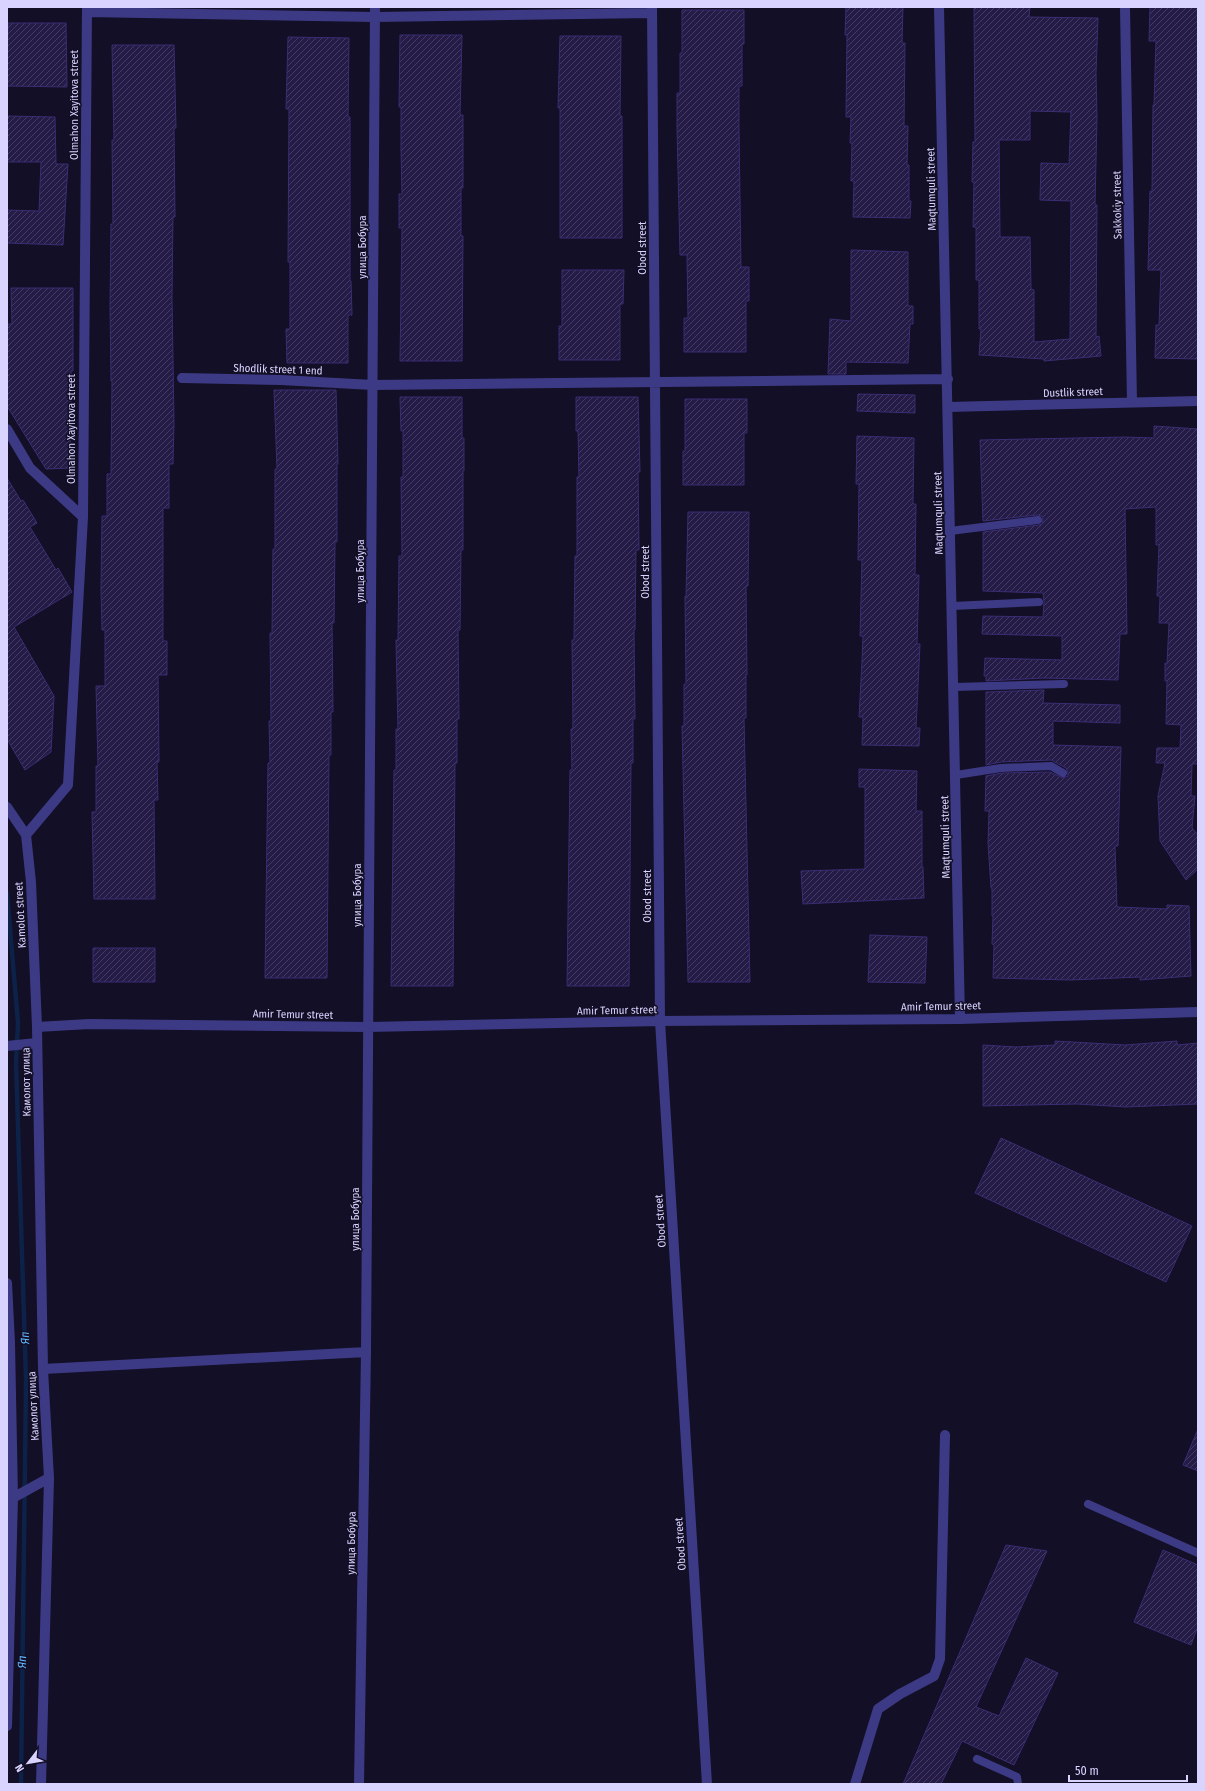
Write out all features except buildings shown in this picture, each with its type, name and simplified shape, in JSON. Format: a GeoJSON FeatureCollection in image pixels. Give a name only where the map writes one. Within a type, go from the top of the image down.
{"type":"FeatureCollection","features":[{"type":"Feature","properties":{"kind":"street","name":"Maqtumquli street"},"geometry":{"type":"LineString","coordinates":[[939,7],[948,379],[960,1018]]}},
{"type":"Feature","properties":{"kind":"street","name":"Sakkokiy street"},"geometry":{"type":"LineString","coordinates":[[1125,7],[1132,402]]}},
{"type":"Feature","properties":{"kind":"street"},"geometry":{"type":"LineString","coordinates":[[87,9],[375,12],[652,10]]}},
{"type":"Feature","properties":{"kind":"street","name":"Olmahon Xayitova street"},"geometry":{"type":"LineString","coordinates":[[26,835],[68,785],[83,517],[87,9]]}},
{"type":"Feature","properties":{"kind":"street","name":"Obod street"},"geometry":{"type":"LineString","coordinates":[[652,10],[660,1021],[707,1784]]}},
{"type":"Feature","properties":{"kind":"street","name":"улица Бобура"},"geometry":{"type":"LineString","coordinates":[[359,1784],[366,1352],[375,12]]}},
{"type":"Feature","properties":{"kind":"street","name":"Shodlik street 1 end"},"geometry":{"type":"LineString","coordinates":[[182,378],[281,380],[373,385],[948,379]]}},
{"type":"Feature","properties":{"kind":"street","name":"Dustlik street"},"geometry":{"type":"LineString","coordinates":[[948,407],[1198,401]]}},
{"type":"Feature","properties":{"kind":"street"},"geometry":{"type":"LineString","coordinates":[[7,429],[30,468],[83,517]]}},
{"type":"Feature","properties":{"kind":"street","name":"Kamolot street"},"geometry":{"type":"LineString","coordinates":[[7,807],[26,835],[31,882],[36,1027]]}},
{"type":"Feature","properties":{"kind":"street","name":"Amir Temur street"},"geometry":{"type":"LineString","coordinates":[[36,1027],[89,1024],[368,1027],[660,1021],[960,1018],[1198,1012]]}},
{"type":"Feature","properties":{"kind":"street","name":"Камолот улица"},"geometry":{"type":"LineString","coordinates":[[36,1027],[43,1369],[49,1478],[41,1784]]}},
{"type":"Feature","properties":{"kind":"street"},"geometry":{"type":"LineString","coordinates":[[7,1046],[37,1043]]}},
{"type":"Feature","properties":{"kind":"street"},"geometry":{"type":"LineString","coordinates":[[7,1283],[10,1343],[10,1499],[7,1726]]}},
{"type":"Feature","properties":{"kind":"street"},"geometry":{"type":"LineString","coordinates":[[43,1369],[366,1352]]}},
{"type":"Feature","properties":{"kind":"street"},"geometry":{"type":"LineString","coordinates":[[855,1784],[878,1709],[900,1694],[934,1676],[940,1659],[945,1434]]}},
{"type":"Feature","properties":{"kind":"street"},"geometry":{"type":"LineString","coordinates":[[10,1499],[49,1478]]}},
{"type":"Feature","properties":{"kind":"lane"},"geometry":{"type":"LineString","coordinates":[[950,531],[1038,520]]}},
{"type":"Feature","properties":{"kind":"lane"},"geometry":{"type":"LineString","coordinates":[[952,606],[1039,602]]}},
{"type":"Feature","properties":{"kind":"lane"},"geometry":{"type":"LineString","coordinates":[[954,687],[1064,684]]}},
{"type":"Feature","properties":{"kind":"lane"},"geometry":{"type":"LineString","coordinates":[[956,774],[1001,768],[1051,766],[1063,773]]}},
{"type":"Feature","properties":{"kind":"lane"},"geometry":{"type":"LineString","coordinates":[[1088,1504],[1198,1553]]}},
{"type":"Feature","properties":{"kind":"lane"},"geometry":{"type":"LineString","coordinates":[[977,1759],[1017,1777],[1018,1784]]}},
{"type":"Feature","properties":{"kind":"waterway","name":"Яп"},"geometry":{"type":"LineString","coordinates":[[7,893],[18,1023],[16,1063],[26,1381],[21,1784]]}}]}
